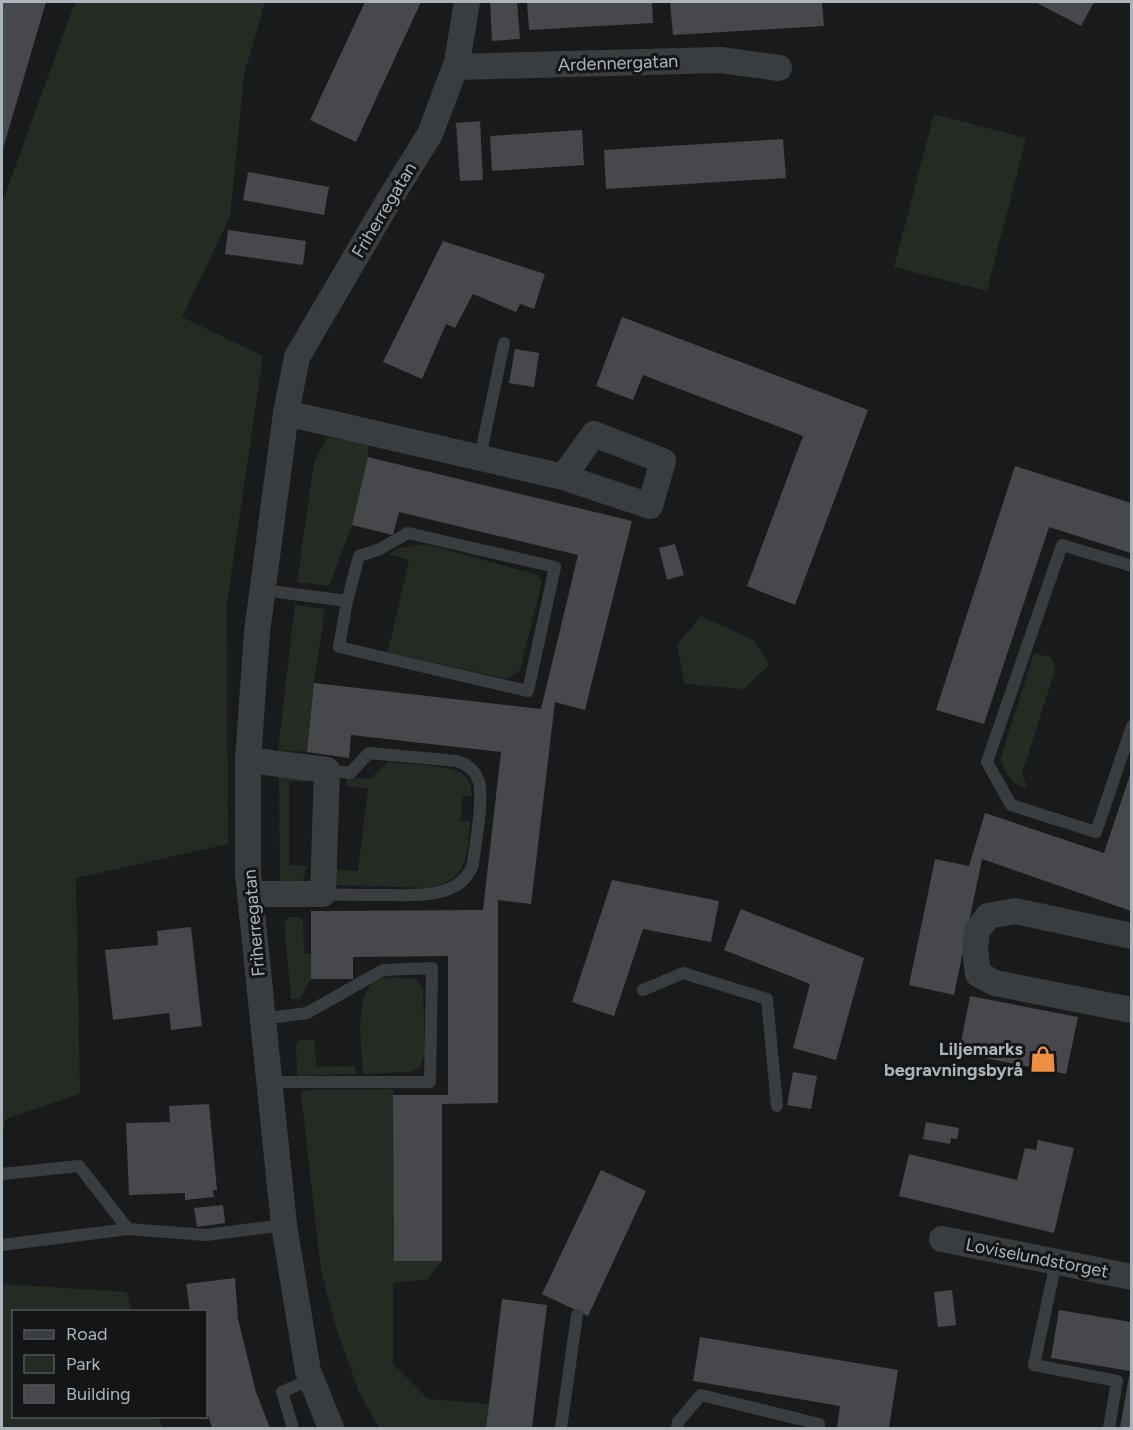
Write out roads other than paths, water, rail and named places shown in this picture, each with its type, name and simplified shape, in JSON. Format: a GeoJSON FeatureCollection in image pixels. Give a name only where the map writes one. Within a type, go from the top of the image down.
{"type":"FeatureCollection","features":[{"type":"Feature","properties":{"kind":"street","name":"Friherregatan"},"geometry":{"type":"LineString","coordinates":[[330,1428],[308,1371],[284,1226],[248,874],[248,760],[257,632],[286,413],[297,357],[430,134],[456,67],[467,2]]}},
{"type":"Feature","properties":{"kind":"street","name":"Ardennergatan"},"geometry":{"type":"LineString","coordinates":[[456,67],[720,60],[779,68]]}},
{"type":"Feature","properties":{"kind":"street"},"geometry":{"type":"LineString","coordinates":[[286,413],[563,477]]}},
{"type":"Feature","properties":{"kind":"street"},"geometry":{"type":"LineString","coordinates":[[248,760],[327,770],[323,894],[250,894]]}},
{"type":"Feature","properties":{"kind":"street"},"geometry":{"type":"LineString","coordinates":[[1131,936],[1015,911],[988,916],[977,931],[975,949],[978,974],[995,983],[1131,1010]]}},
{"type":"Feature","properties":{"kind":"street","name":"Loviselundstorget"},"geometry":{"type":"LineString","coordinates":[[942,1239],[1131,1277]]}},
{"type":"Feature","properties":{"kind":"lane"},"geometry":{"type":"LineString","coordinates":[[480,458],[504,343]]}},
{"type":"Feature","properties":{"kind":"lane"},"geometry":{"type":"LineString","coordinates":[[408,533],[555,567],[528,691],[339,647],[347,601],[359,556],[380,549],[408,533]]}},
{"type":"Feature","properties":{"kind":"lane"},"geometry":{"type":"LineString","coordinates":[[1131,566],[1062,545],[987,762],[1011,805],[1096,832],[1131,726]]}},
{"type":"Feature","properties":{"kind":"lane"},"geometry":{"type":"LineString","coordinates":[[263,590],[347,601]]}},
{"type":"Feature","properties":{"kind":"lane"},"geometry":{"type":"LineString","coordinates":[[323,894],[426,896],[458,885],[470,873],[473,864],[481,795],[479,780],[475,773],[465,764],[457,761],[369,753],[350,773],[327,770]]}},
{"type":"Feature","properties":{"kind":"lane"},"geometry":{"type":"LineString","coordinates":[[262,1019],[307,1013],[383,970],[432,968],[430,1082],[268,1082]]}},
{"type":"Feature","properties":{"kind":"lane"},"geometry":{"type":"LineString","coordinates":[[643,990],[683,973],[767,999],[777,1106]]}},
{"type":"Feature","properties":{"kind":"lane"},"geometry":{"type":"LineString","coordinates":[[3,1174],[79,1166],[128,1229]]}},
{"type":"Feature","properties":{"kind":"lane"},"geometry":{"type":"LineString","coordinates":[[2,1245],[128,1229],[206,1235],[284,1226]]}},
{"type":"Feature","properties":{"kind":"lane"},"geometry":{"type":"LineString","coordinates":[[1056,1262],[1034,1365],[1117,1381],[1109,1428]]}},
{"type":"Feature","properties":{"kind":"lane"},"geometry":{"type":"LineString","coordinates":[[561,1428],[577,1315]]}},
{"type":"Feature","properties":{"kind":"lane"},"geometry":{"type":"LineString","coordinates":[[293,1428],[282,1392],[311,1379]]}},
{"type":"Feature","properties":{"kind":"lane"},"geometry":{"type":"LineString","coordinates":[[677,1428],[678,1422],[701,1395],[819,1424],[819,1428]]}},
{"type":"Feature","properties":{"kind":"place","name":"Liljemarks begravningsbyrå"},"geometry":{"type":"Point","coordinates":[1043,1059]}}]}
